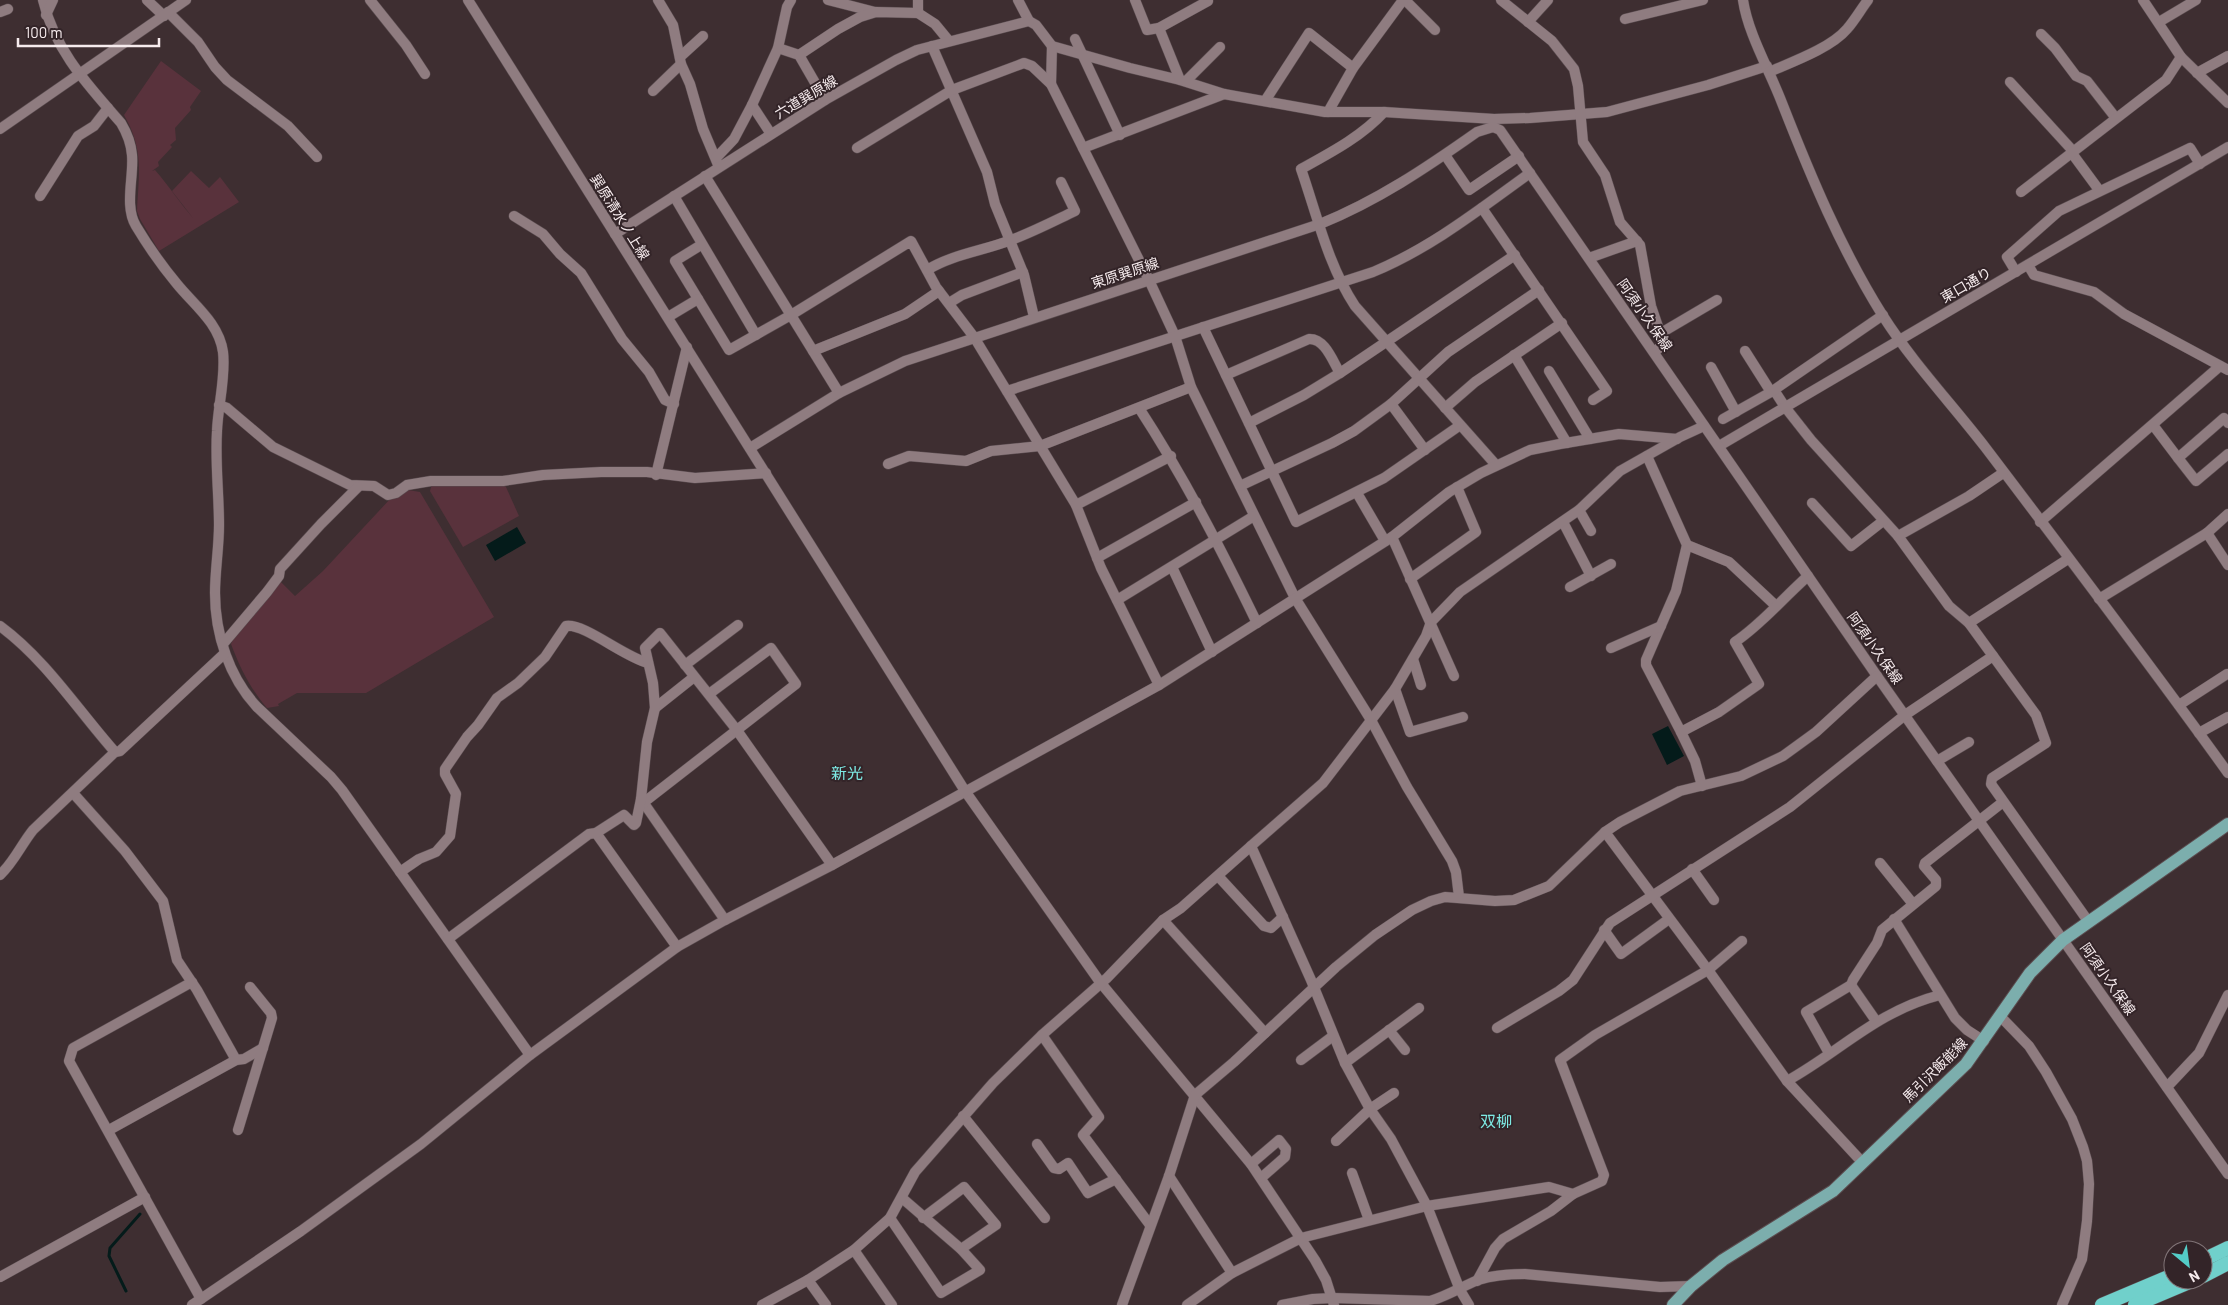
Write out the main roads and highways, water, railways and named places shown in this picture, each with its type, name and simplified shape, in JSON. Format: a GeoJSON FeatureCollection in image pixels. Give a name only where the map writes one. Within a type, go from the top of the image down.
{"type":"FeatureCollection","features":[{"type":"Feature","properties":{"kind":"highway"},"geometry":{"type":"LineString","coordinates":[[2213,1255],[2228,1248]]}},
{"type":"Feature","properties":{"kind":"highway"},"geometry":{"type":"LineString","coordinates":[[2213,1271],[2228,1263]]}},
{"type":"Feature","properties":{"kind":"highway"},"geometry":{"type":"LineString","coordinates":[[2102,1305],[2163,1279]]}},
{"type":"Feature","properties":{"kind":"highway"},"geometry":{"type":"LineString","coordinates":[[2136,1305],[2171,1290]]}},
{"type":"Feature","properties":{"kind":"main road","name":"馬引沢飯能線"},"geometry":{"type":"LineString","coordinates":[[1673,1305],[1691,1286],[1723,1260],[1833,1192],[1862,1162],[1966,1064],[2030,972],[2063,940],[2228,824]]}},
{"type":"Feature","properties":{"kind":"water"},"geometry":{"type":"Polygon","coordinates":[[[517,527],[526,543],[495,561],[486,545],[517,527]]]}},
{"type":"Feature","properties":{"kind":"water"},"geometry":{"type":"Polygon","coordinates":[[[1668,726],[1684,756],[1667,765],[1652,734],[1668,726]]]}},
{"type":"Feature","properties":{"kind":"waterway"},"geometry":{"type":"LineString","coordinates":[[126,1291],[109,1256],[110,1248],[140,1214]]}},
{"type":"Feature","properties":{"kind":"district","name":"新光"},"geometry":{"type":"Point","coordinates":[847,773]}},
{"type":"Feature","properties":{"kind":"district","name":"双柳"},"geometry":{"type":"Point","coordinates":[1496,1121]}}]}
